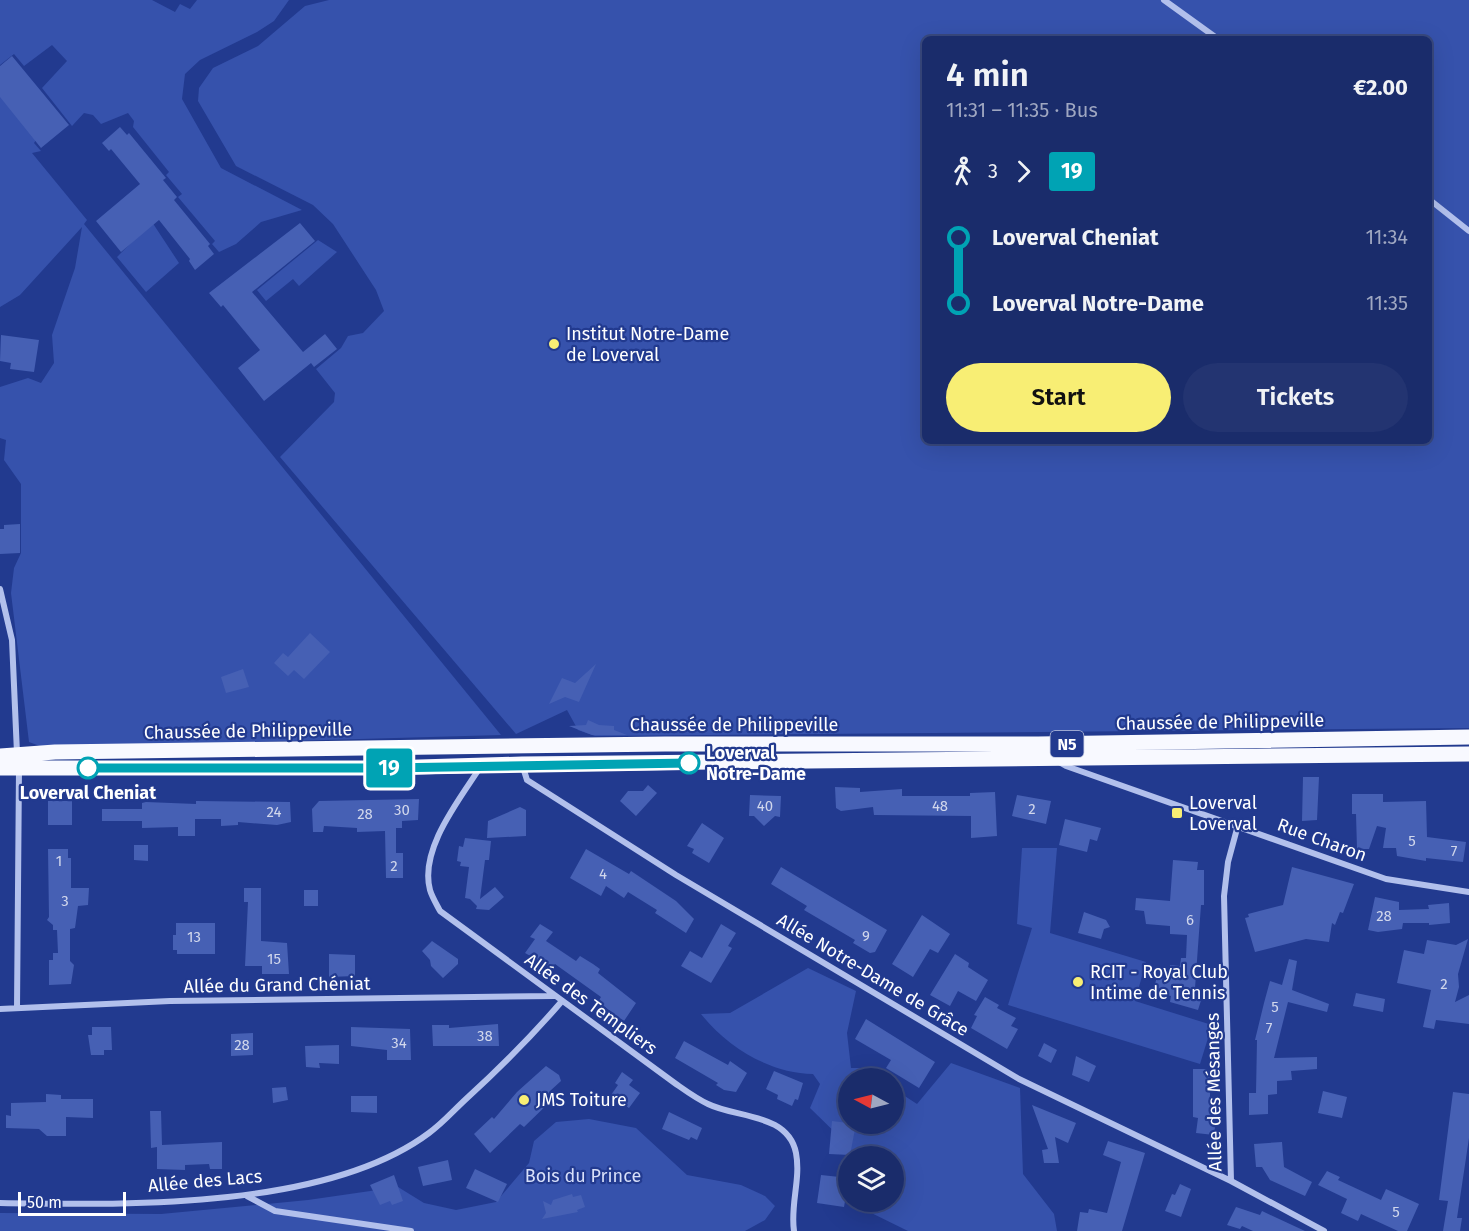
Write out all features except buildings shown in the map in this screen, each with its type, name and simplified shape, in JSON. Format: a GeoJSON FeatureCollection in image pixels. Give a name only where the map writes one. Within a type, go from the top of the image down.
{"type":"FeatureCollection","features":[{"type":"Feature","properties":{"kind":"main road","name":"Chaussée de Philippeville"},"geometry":{"type":"LineString","coordinates":[[0,768],[55,752],[1038,744],[1469,737]]}},
{"type":"Feature","properties":{"kind":"main road"},"geometry":{"type":"LineString","coordinates":[[522,764],[523,747]]}},
{"type":"Feature","properties":{"kind":"main road"},"geometry":{"type":"LineString","coordinates":[[481,748],[481,766]]}},
{"type":"Feature","properties":{"kind":"main road","name":"Chaussée de Philippeville"},"geometry":{"type":"LineString","coordinates":[[522,764],[1469,754]]}},
{"type":"Feature","properties":{"kind":"main road","name":"Chaussée de Philippeville"},"geometry":{"type":"LineString","coordinates":[[0,756],[18,761],[481,766]]}},
{"type":"Feature","properties":{"kind":"main road","name":"N5"},"geometry":{"type":"LineString","coordinates":[[481,766],[522,764]]}},
{"type":"Feature","properties":{"kind":"street"},"geometry":{"type":"LineString","coordinates":[[1164,0],[1214,36]]}},
{"type":"Feature","properties":{"kind":"street"},"geometry":{"type":"LineString","coordinates":[[1432,202],[1469,231]]}},
{"type":"Feature","properties":{"kind":"street"},"geometry":{"type":"LineString","coordinates":[[0,589],[12,640],[18,761],[17,1008]]}},
{"type":"Feature","properties":{"kind":"street","name":"Rue Charon"},"geometry":{"type":"LineString","coordinates":[[1038,744],[1066,766],[1386,879],[1469,892]]}},
{"type":"Feature","properties":{"kind":"street","name":"Allée Notre-Dame de Grâce"},"geometry":{"type":"LineString","coordinates":[[522,764],[527,780],[568,807],[676,875],[1019,1079],[1231,1181],[1324,1231]]}},
{"type":"Feature","properties":{"kind":"street","name":"Allée des Templiers"},"geometry":{"type":"LineString","coordinates":[[481,766],[434,843],[428,864],[430,890],[440,911],[708,1105],[761,1119],[777,1126],[791,1138],[797,1171],[792,1207],[794,1231]]}},
{"type":"Feature","properties":{"kind":"street","name":"Allée des Mésanges"},"geometry":{"type":"LineString","coordinates":[[1231,1181],[1224,896],[1228,862],[1238,825]]}},
{"type":"Feature","properties":{"kind":"street","name":"Allée du Grand Chéniat"},"geometry":{"type":"LineString","coordinates":[[0,1009],[170,1001],[555,996]]}},
{"type":"Feature","properties":{"kind":"street","name":"Allée des Lacs"},"geometry":{"type":"LineString","coordinates":[[0,1203],[120,1203],[247,1196],[326,1180],[383,1159],[429,1133],[521,1047],[562,1001]]}},
{"type":"Feature","properties":{"kind":"street"},"geometry":{"type":"LineString","coordinates":[[247,1196],[275,1211],[411,1231]]}},
{"type":"Feature","properties":{"kind":"green space"},"geometry":{"type":"Polygon","coordinates":[[[0,0],[152,0],[175,12],[180,4],[190,9],[197,0],[289,0],[274,21],[257,32],[200,60],[185,74],[182,99],[221,168],[302,210],[261,222],[236,244],[219,252],[212,244],[215,241],[178,197],[182,194],[166,175],[169,172],[133,127],[134,121],[128,113],[101,124],[93,115],[84,113],[72,126],[42,88],[67,61],[52,45],[24,66],[14,54],[0,65],[0,0]]]}},
{"type":"Feature","properties":{"kind":"green space","name":"Institut Notre-Dame de Loverval"},"geometry":{"type":"Polygon","coordinates":[[[329,0],[1469,0],[1469,728],[595,736],[578,730],[567,710],[516,734],[280,457],[334,402],[335,393],[316,369],[341,348],[348,336],[363,333],[384,311],[376,290],[333,224],[313,205],[236,166],[198,101],[199,88],[213,68],[258,46],[305,6],[329,0]]]}},
{"type":"Feature","properties":{"kind":"green space"},"geometry":{"type":"Polygon","coordinates":[[[0,95],[36,140],[34,143],[41,151],[32,153],[87,220],[84,224],[501,735],[45,748],[29,742],[11,593],[14,568],[21,553],[21,484],[4,460],[6,440],[0,438],[0,387],[28,378],[41,383],[54,363],[52,335],[75,268],[82,227],[20,295],[0,307],[0,95]]]}},
{"type":"Feature","properties":{"kind":"green space"},"geometry":{"type":"Polygon","coordinates":[[[152,222],[179,263],[146,292],[117,257],[152,222]]]}},
{"type":"Feature","properties":{"kind":"green space"},"geometry":{"type":"Polygon","coordinates":[[[318,240],[337,252],[299,286],[293,279],[266,301],[257,290],[318,240]]]}},
{"type":"Feature","properties":{"kind":"green space","name":"RCIT - Royal Club Intime de Tennis"},"geometry":{"type":"Polygon","coordinates":[[[1022,848],[1057,848],[1050,933],[1146,962],[1135,1001],[1212,1025],[1200,1064],[1008,1005],[1032,928],[1017,924],[1022,848]]]}},
{"type":"Feature","properties":{"kind":"green space"},"geometry":{"type":"Polygon","coordinates":[[[808,968],[856,991],[847,1033],[851,1068],[838,1068],[838,1134],[904,1134],[904,1096],[917,1104],[951,1063],[1020,1088],[1023,1174],[1054,1214],[1057,1231],[908,1231],[869,1212],[904,1212],[904,1146],[849,1146],[810,1108],[820,1084],[813,1074],[781,1069],[751,1056],[724,1038],[701,1014],[730,1013],[808,968]]]}},
{"type":"Feature","properties":{"kind":"green space","name":"Bois du Prince"},"geometry":{"type":"Polygon","coordinates":[[[589,1119],[636,1128],[687,1175],[741,1185],[765,1196],[775,1206],[765,1220],[745,1231],[0,1231],[0,1213],[161,1214],[308,1200],[398,1187],[424,1203],[456,1210],[496,1202],[529,1163],[534,1141],[556,1122],[589,1119]]]}},
{"type":"Feature","properties":{"kind":"bus line","name":"19"},"geometry":{"type":"LineString","coordinates":[[88,768],[386,768],[689,763]]}},
{"type":"Feature","properties":{"kind":"place","name":"Institut Notre-Dame de Loverval"},"geometry":{"type":"Point","coordinates":[554,344]}},
{"type":"Feature","properties":{"kind":"place","name":"Loverval Notre-Dame"},"geometry":{"type":"Point","coordinates":[689,763]}},
{"type":"Feature","properties":{"kind":"place","name":"Loverval Cheniat"},"geometry":{"type":"Point","coordinates":[88,768]}},
{"type":"Feature","properties":{"kind":"place","name":"Loverval Loverval"},"geometry":{"type":"Point","coordinates":[1177,813]}},
{"type":"Feature","properties":{"kind":"place","name":"RCIT - Royal Club Intime de Tennis"},"geometry":{"type":"Point","coordinates":[1078,982]}},
{"type":"Feature","properties":{"kind":"place","name":"JMS Toiture"},"geometry":{"type":"Point","coordinates":[524,1100]}}]}
